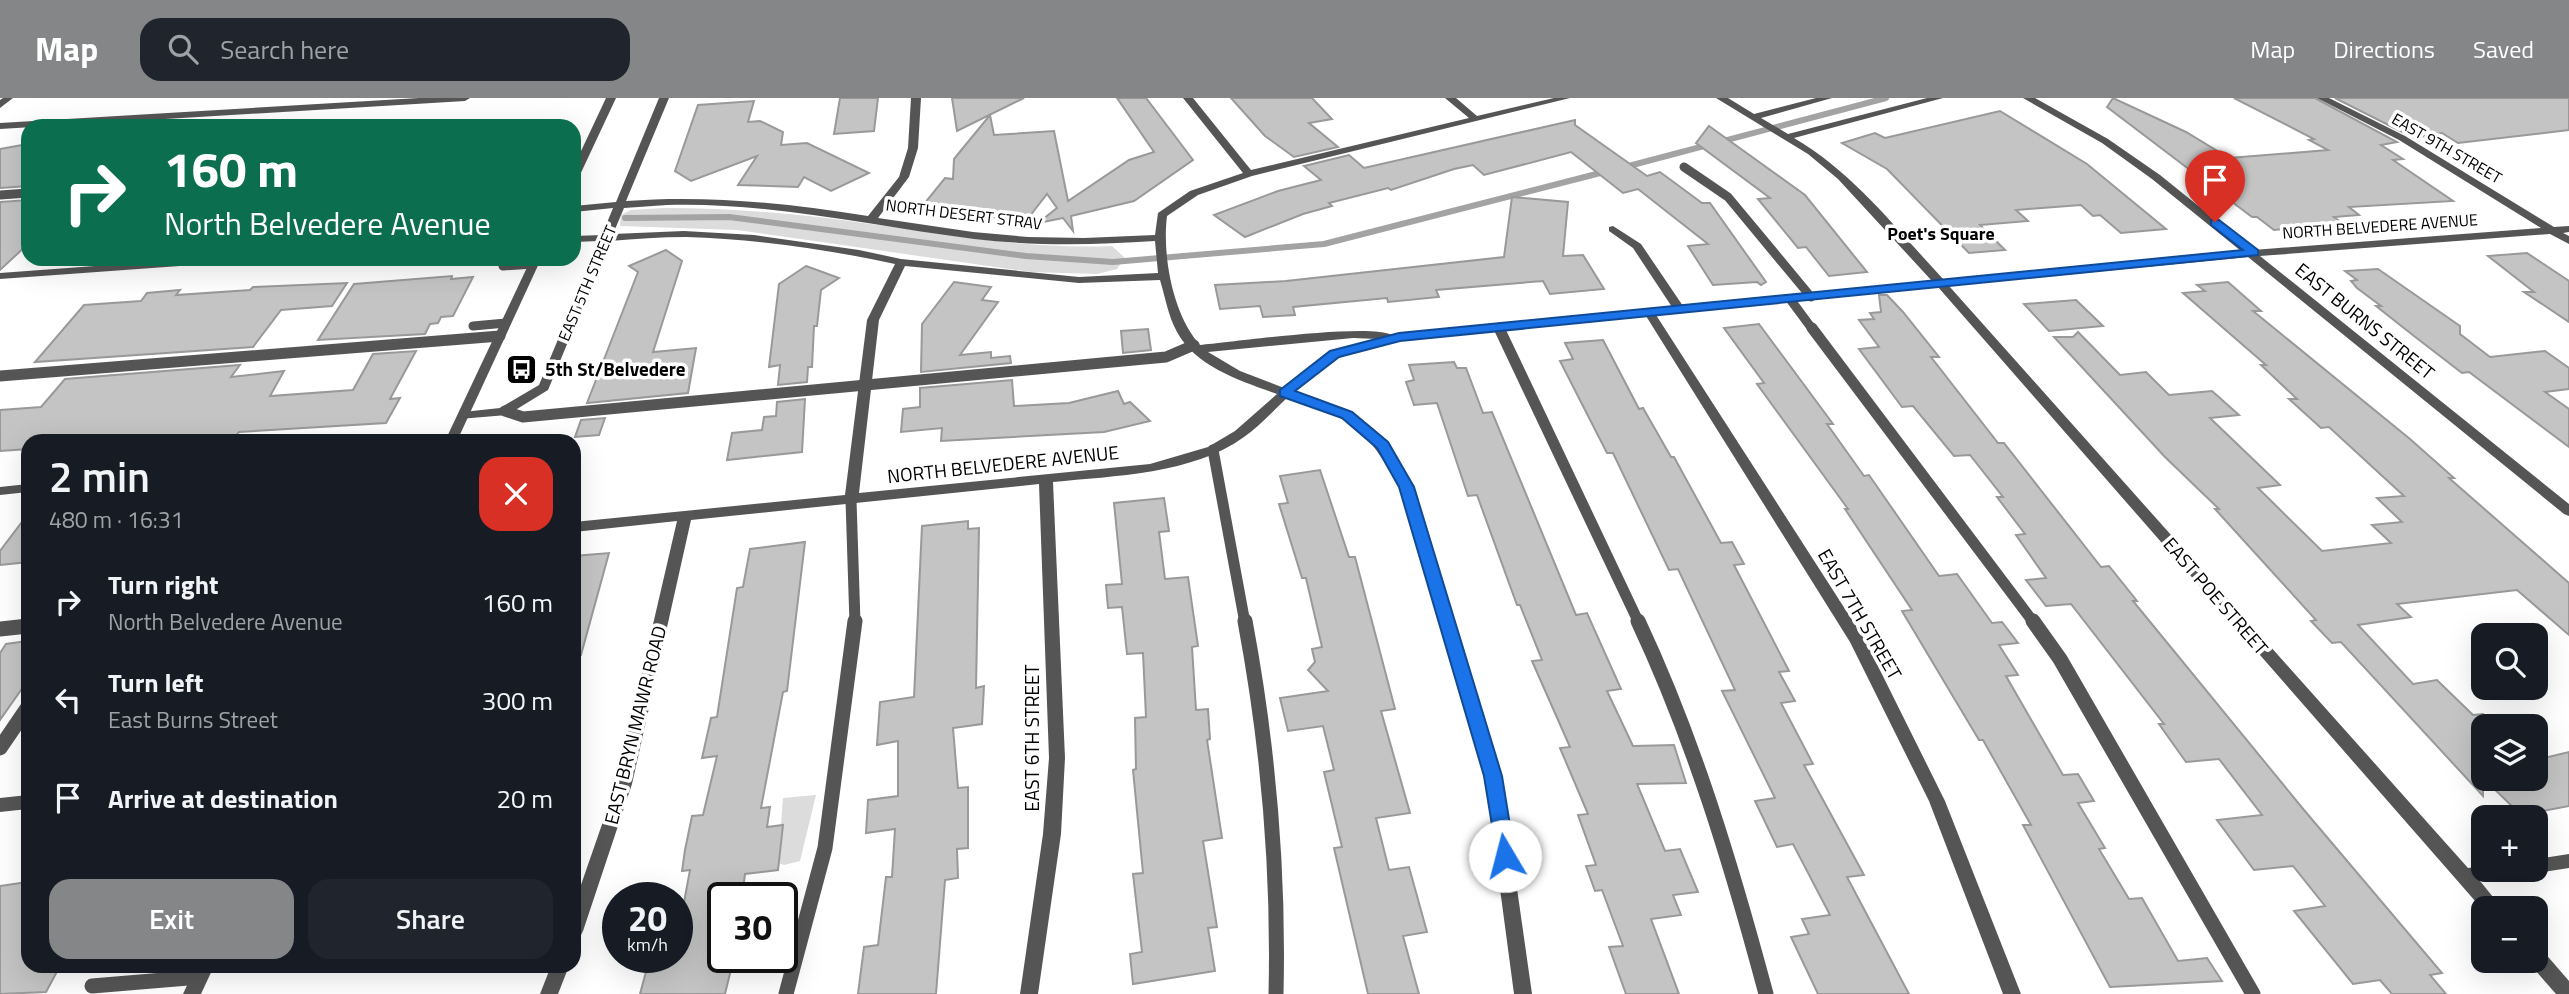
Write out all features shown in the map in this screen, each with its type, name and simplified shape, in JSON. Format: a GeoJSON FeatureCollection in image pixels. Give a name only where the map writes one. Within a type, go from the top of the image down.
{"type":"FeatureCollection","features":[{"type":"Feature","properties":{"kind":"street"},"geometry":{"type":"LineString","coordinates":[[0,105],[8,98]]}},
{"type":"Feature","properties":{"kind":"street"},"geometry":{"type":"LineString","coordinates":[[116,119],[466,98]]}},
{"type":"Feature","properties":{"kind":"street"},"geometry":{"type":"LineString","coordinates":[[581,153],[611,98]]}},
{"type":"Feature","properties":{"kind":"street","name":"EAST 5TH STREET"},"geometry":{"type":"LineString","coordinates":[[463,416],[506,411],[544,387],[664,98]]}},
{"type":"Feature","properties":{"kind":"street"},"geometry":{"type":"LineString","coordinates":[[872,218],[904,177],[913,148],[916,98]]}},
{"type":"Feature","properties":{"kind":"street"},"geometry":{"type":"LineString","coordinates":[[1188,98],[1249,174]]}},
{"type":"Feature","properties":{"kind":"street"},"geometry":{"type":"LineString","coordinates":[[1450,98],[1475,119]]}},
{"type":"Feature","properties":{"kind":"street"},"geometry":{"type":"LineString","coordinates":[[1523,994],[1493,776],[1406,487],[1382,445],[1347,415],[1284,393],[1229,369],[1196,347],[1183,333],[1164,275],[1158,238],[1162,215],[1194,193],[1249,174],[1565,98]]}},
{"type":"Feature","properties":{"kind":"street","name":"EAST POE STREET"},"geometry":{"type":"LineString","coordinates":[[1721,98],[1787,137],[1842,177],[1940,283],[2482,896]]}},
{"type":"Feature","properties":{"kind":"street"},"geometry":{"type":"LineString","coordinates":[[1754,117],[1828,98]]}},
{"type":"Feature","properties":{"kind":"street"},"geometry":{"type":"LineString","coordinates":[[1787,137],[1938,98]]}},
{"type":"Feature","properties":{"kind":"street","name":"EAST BURNS STREET"},"geometry":{"type":"LineString","coordinates":[[2028,98],[2105,141],[2254,253],[2569,511]]}},
{"type":"Feature","properties":{"kind":"street","name":"EAST 9TH STREET"},"geometry":{"type":"LineString","coordinates":[[2322,98],[2402,138],[2569,241]]}},
{"type":"Feature","properties":{"kind":"street"},"geometry":{"type":"LineString","coordinates":[[0,126],[21,125]]}},
{"type":"Feature","properties":{"kind":"street","name":"NORTH DESERT STRAV"},"geometry":{"type":"LineString","coordinates":[[581,208],[620,204],[724,202],[872,218],[1008,239],[1088,242],[1158,238]]}},
{"type":"Feature","properties":{"kind":"street"},"geometry":{"type":"LineString","coordinates":[[1614,229],[1637,246],[1681,311]]}},
{"type":"Feature","properties":{"kind":"street","name":"NORTH BELVEDERE AVENUE"},"geometry":{"type":"LineString","coordinates":[[1196,347],[1353,334],[1399,337],[2254,253],[2569,229]]}},
{"type":"Feature","properties":{"kind":"street"},"geometry":{"type":"LineString","coordinates":[[581,238],[684,234],[754,238],[859,253],[901,262],[1079,280],[1164,275]]}},
{"type":"Feature","properties":{"kind":"street"},"geometry":{"type":"LineString","coordinates":[[851,499],[873,320],[901,262]]}},
{"type":"Feature","properties":{"kind":"street"},"geometry":{"type":"LineString","coordinates":[[0,276],[138,266]]}},
{"type":"Feature","properties":{"kind":"street"},"geometry":{"type":"LineString","coordinates":[[454,434],[532,266]]}},
{"type":"Feature","properties":{"kind":"street","name":"EAST 7TH STREET"},"geometry":{"type":"LineString","coordinates":[[1650,314],[1857,639],[1937,801],[2012,994]]}},
{"type":"Feature","properties":{"kind":"street","name":"NORTH BELVEDERE AVENUE"},"geometry":{"type":"LineString","coordinates":[[581,526],[1151,468],[1213,450],[1240,434],[1284,393],[1334,354],[1399,337]]}},
{"type":"Feature","properties":{"kind":"street","name":"EAST 6TH STREET"},"geometry":{"type":"LineString","coordinates":[[1029,994],[1052,834],[1057,758],[1046,480]]}},
{"type":"Feature","properties":{"kind":"street"},"geometry":{"type":"LineString","coordinates":[[0,491],[21,489]]}},
{"type":"Feature","properties":{"kind":"street","name":"EAST BRYN MAWR ROAD"},"geometry":{"type":"LineString","coordinates":[[581,910],[624,784],[685,517]]}},
{"type":"Feature","properties":{"kind":"street"},"geometry":{"type":"LineString","coordinates":[[0,805],[21,803]]}},
{"type":"Feature","properties":{"kind":"street"},"geometry":{"type":"LineString","coordinates":[[2548,864],[2569,861]]}},
{"type":"Feature","properties":{"kind":"street"},"geometry":{"type":"LineString","coordinates":[[2464,876],[2471,875]]}},
{"type":"Feature","properties":{"kind":"street"},"geometry":{"type":"LineString","coordinates":[[2548,971],[2568,994]]}},
{"type":"Feature","properties":{"kind":"street"},"geometry":{"type":"LineString","coordinates":[[549,994],[557,973]]}},
{"type":"Feature","properties":{"kind":"lane"},"geometry":{"type":"LineString","coordinates":[[1684,167],[1728,197],[1811,297]]}},
{"type":"Feature","properties":{"kind":"lane"},"geometry":{"type":"LineString","coordinates":[[0,195],[21,194]]}},
{"type":"Feature","properties":{"kind":"lane"},"geometry":{"type":"LineString","coordinates":[[503,267],[509,266]]}},
{"type":"Feature","properties":{"kind":"lane"},"geometry":{"type":"LineString","coordinates":[[1790,299],[1982,550],[2060,659],[2253,994]]}},
{"type":"Feature","properties":{"kind":"lane"},"geometry":{"type":"LineString","coordinates":[[473,326],[506,323]]}},
{"type":"Feature","properties":{"kind":"lane"},"geometry":{"type":"LineString","coordinates":[[1499,328],[1670,690],[1741,901],[1766,994]]}},
{"type":"Feature","properties":{"kind":"lane"},"geometry":{"type":"LineString","coordinates":[[0,376],[500,336]]}},
{"type":"Feature","properties":{"kind":"lane"},"geometry":{"type":"LineString","coordinates":[[506,411],[523,417],[1166,357],[1196,347]]}},
{"type":"Feature","properties":{"kind":"lane"},"geometry":{"type":"LineString","coordinates":[[1213,450],[1259,695],[1278,906],[1276,994]]}},
{"type":"Feature","properties":{"kind":"lane"},"geometry":{"type":"LineString","coordinates":[[786,994],[825,848],[854,628],[851,499]]}},
{"type":"Feature","properties":{"kind":"lane"},"geometry":{"type":"LineString","coordinates":[[0,629],[21,627]]}},
{"type":"Feature","properties":{"kind":"lane"},"geometry":{"type":"LineString","coordinates":[[0,748],[21,717]]}},
{"type":"Feature","properties":{"kind":"lane"},"geometry":{"type":"LineString","coordinates":[[92,986],[199,979]]}},
{"type":"Feature","properties":{"kind":"shaded area"},"geometry":{"type":"Polygon","coordinates":[[[664,208],[784,214],[1015,243],[1112,246],[1125,258],[1117,269],[1097,274],[1031,272],[737,230],[620,226],[621,215],[631,210],[664,208]]]}},
{"type":"Feature","properties":{"kind":"shaded area"},"geometry":{"type":"Polygon","coordinates":[[[816,795],[800,861],[784,865],[778,863],[783,798],[816,795]]]}},
{"type":"Feature","properties":{"kind":"building"},"geometry":{"type":"Polygon","coordinates":[[[840,98],[878,98],[874,131],[834,134],[840,98]]]}},
{"type":"Feature","properties":{"kind":"building"},"geometry":{"type":"Polygon","coordinates":[[[952,98],[1024,98],[957,131],[952,98]]]}},
{"type":"Feature","properties":{"kind":"building"},"geometry":{"type":"Polygon","coordinates":[[[1117,98],[1146,98],[1193,160],[1134,201],[1071,216],[1073,231],[1063,218],[1038,223],[1057,208],[1047,194],[1026,221],[920,209],[945,178],[953,179],[954,159],[990,115],[994,135],[1054,131],[1068,201],[1129,160],[1154,152],[1117,98]]]}},
{"type":"Feature","properties":{"kind":"building"},"geometry":{"type":"Polygon","coordinates":[[[1231,98],[1312,98],[1332,119],[1309,123],[1338,147],[1294,157],[1265,136],[1231,98]]]}},
{"type":"Feature","properties":{"kind":"building"},"geometry":{"type":"Polygon","coordinates":[[[2113,98],[2186,132],[2229,158],[2328,150],[2309,140],[2314,139],[2234,98],[2315,98],[2397,142],[2381,145],[2403,159],[2393,160],[2453,201],[2349,207],[2359,215],[2334,217],[2342,223],[2274,230],[2257,217],[2252,217],[2107,107],[2113,98]]]}},
{"type":"Feature","properties":{"kind":"building"},"geometry":{"type":"Polygon","coordinates":[[[2335,98],[2569,98],[2569,130],[2458,143],[2442,133],[2414,138],[2335,98]]]}},
{"type":"Feature","properties":{"kind":"building"},"geometry":{"type":"Polygon","coordinates":[[[754,101],[748,122],[760,121],[783,132],[781,145],[807,143],[869,173],[831,191],[804,177],[798,187],[738,185],[757,156],[691,181],[675,171],[698,105],[754,101]]]}},
{"type":"Feature","properties":{"kind":"building"},"geometry":{"type":"Polygon","coordinates":[[[2000,111],[2087,164],[2166,229],[2121,233],[2100,215],[2093,216],[2081,205],[2016,210],[2028,221],[1980,225],[2005,250],[1969,253],[1887,169],[1842,143],[1875,133],[1885,138],[2000,111]]]}},
{"type":"Feature","properties":{"kind":"building"},"geometry":{"type":"Polygon","coordinates":[[[1575,120],[1575,125],[1647,176],[1660,172],[1702,203],[1710,203],[1766,282],[1761,285],[1757,282],[1713,285],[1688,246],[1708,244],[1638,189],[1623,193],[1571,152],[1484,175],[1473,165],[1454,169],[1391,190],[1388,188],[1329,203],[1332,206],[1303,214],[1245,237],[1214,215],[1278,191],[1321,180],[1304,166],[1349,155],[1364,168],[1575,120]]]}},
{"type":"Feature","properties":{"kind":"building"},"geometry":{"type":"Polygon","coordinates":[[[1709,126],[1805,195],[1867,272],[1829,276],[1806,247],[1798,248],[1758,199],[1770,198],[1696,143],[1709,126]]]}},
{"type":"Feature","properties":{"kind":"building"},"geometry":{"type":"Polygon","coordinates":[[[21,145],[21,186],[0,188],[0,149],[21,145]]]}},
{"type":"Feature","properties":{"kind":"building"},"geometry":{"type":"Polygon","coordinates":[[[1512,197],[1568,202],[1563,256],[1583,255],[1604,289],[1550,294],[1543,281],[1436,290],[1439,297],[1388,302],[1387,298],[1293,307],[1295,315],[1263,317],[1260,306],[1220,309],[1215,285],[1286,281],[1504,257],[1512,197]]]}},
{"type":"Feature","properties":{"kind":"building"},"geometry":{"type":"Polygon","coordinates":[[[21,200],[21,250],[0,270],[0,202],[21,200]]]}},
{"type":"Feature","properties":{"kind":"building"},"geometry":{"type":"Polygon","coordinates":[[[666,250],[682,261],[653,352],[696,348],[688,393],[587,403],[638,272],[629,266],[666,250]]]}},
{"type":"Feature","properties":{"kind":"building"},"geometry":{"type":"Polygon","coordinates":[[[2527,253],[2569,281],[2569,322],[2524,292],[2534,292],[2488,256],[2527,253]]]}},
{"type":"Feature","properties":{"kind":"building"},"geometry":{"type":"Polygon","coordinates":[[[806,266],[839,278],[821,290],[817,326],[814,326],[812,367],[808,367],[807,382],[778,385],[780,365],[769,367],[779,284],[806,266]]]}},
{"type":"Feature","properties":{"kind":"building"},"geometry":{"type":"Polygon","coordinates":[[[2378,269],[2460,326],[2460,334],[2490,357],[2545,351],[2569,368],[2569,389],[2545,392],[2569,409],[2569,447],[2469,372],[2462,373],[2414,336],[2376,306],[2381,306],[2357,288],[2351,281],[2357,280],[2345,271],[2378,269]]]}},
{"type":"Feature","properties":{"kind":"building"},"geometry":{"type":"Polygon","coordinates":[[[452,276],[451,279],[473,277],[453,316],[441,317],[438,323],[430,324],[425,334],[318,340],[354,284],[452,276]]]}},
{"type":"Feature","properties":{"kind":"building"},"geometry":{"type":"Polygon","coordinates":[[[954,282],[991,287],[982,300],[998,302],[960,355],[991,352],[991,358],[1010,356],[1011,363],[921,372],[922,324],[954,282]]]}},
{"type":"Feature","properties":{"kind":"building"},"geometry":{"type":"Polygon","coordinates":[[[2228,282],[2261,311],[2253,311],[2410,439],[2454,478],[2449,478],[2569,583],[2569,635],[2517,590],[2397,604],[2411,617],[2358,625],[2413,684],[2437,680],[2472,714],[2471,783],[2341,642],[2332,643],[2311,621],[2316,620],[2215,509],[2219,509],[2165,457],[2054,337],[2073,337],[2078,332],[2120,375],[2146,372],[2169,395],[2212,391],[2239,415],[2210,418],[2280,485],[2258,488],[2322,551],[2391,543],[2372,525],[2402,522],[2377,498],[2404,496],[2329,427],[2321,428],[2289,399],[2297,399],[2261,365],[2266,365],[2183,293],[2205,291],[2197,285],[2228,282]]]}},
{"type":"Feature","properties":{"kind":"building"},"geometry":{"type":"Polygon","coordinates":[[[347,283],[332,306],[281,310],[253,347],[35,362],[84,305],[141,301],[147,293],[180,290],[176,295],[250,290],[253,287],[347,283]]]}},
{"type":"Feature","properties":{"kind":"building"},"geometry":{"type":"Polygon","coordinates":[[[1879,295],[1887,295],[1903,312],[1939,357],[1931,357],[1998,443],[2004,443],[2101,567],[2109,566],[2137,601],[2133,601],[2304,810],[2442,973],[2430,975],[2446,994],[2392,994],[2380,980],[2353,984],[2294,911],[2325,906],[2293,866],[2254,870],[2217,820],[2262,815],[2219,759],[2186,762],[2159,724],[2164,724],[2071,604],[2046,606],[2026,580],[2046,578],[2016,535],[2025,534],[1997,497],[2003,497],[1970,455],[1954,456],[1913,406],[1902,407],[1859,349],[1879,347],[1859,320],[1874,319],[1870,313],[1881,312],[1879,295]]]}},
{"type":"Feature","properties":{"kind":"building"},"geometry":{"type":"Polygon","coordinates":[[[2076,300],[2103,326],[2049,331],[2024,304],[2076,300]]]}},
{"type":"Feature","properties":{"kind":"building"},"geometry":{"type":"Polygon","coordinates":[[[1759,324],[1833,424],[1827,424],[1864,476],[1869,475],[1939,576],[1957,574],[1992,623],[2002,622],[2018,643],[1999,645],[2018,675],[2006,676],[2063,775],[2078,774],[2094,801],[2078,803],[2105,848],[2099,849],[2129,899],[2142,898],[2178,961],[2207,958],[2222,981],[2110,987],[2023,825],[2031,825],[1983,740],[1979,740],[1902,611],[1912,610],[1845,509],[1848,509],[1757,384],[1764,383],[1724,328],[1759,324]]]}},
{"type":"Feature","properties":{"kind":"building"},"geometry":{"type":"Polygon","coordinates":[[[1148,329],[1151,350],[1123,353],[1121,331],[1148,329]]]}},
{"type":"Feature","properties":{"kind":"building"},"geometry":{"type":"Polygon","coordinates":[[[1603,340],[1639,409],[1643,408],[1671,457],[1674,457],[1721,543],[1732,542],[1744,564],[1734,565],[1789,671],[1779,672],[1795,701],[1781,703],[1813,764],[1804,765],[1864,875],[1847,877],[1909,994],[1818,994],[1791,937],[1809,934],[1802,919],[1830,915],[1793,844],[1777,847],[1755,801],[1775,798],[1722,691],[1735,690],[1678,569],[1669,570],[1613,453],[1607,453],[1560,361],[1573,359],[1565,343],[1603,340]]]}},
{"type":"Feature","properties":{"kind":"building"},"geometry":{"type":"Polygon","coordinates":[[[416,351],[390,399],[400,398],[386,423],[237,434],[21,434],[21,450],[0,451],[0,410],[41,407],[65,379],[240,365],[231,377],[284,371],[270,396],[353,390],[373,354],[416,351]]]}},
{"type":"Feature","properties":{"kind":"building"},"geometry":{"type":"Polygon","coordinates":[[[1454,362],[1457,368],[1466,368],[1483,413],[1492,412],[1576,615],[1587,613],[1621,689],[1607,691],[1633,746],[1674,745],[1686,783],[1637,784],[1665,851],[1680,849],[1698,892],[1673,895],[1681,915],[1651,919],[1679,994],[1626,994],[1609,947],[1623,946],[1602,890],[1595,891],[1586,866],[1596,865],[1578,815],[1588,814],[1560,748],[1570,747],[1532,661],[1542,660],[1520,605],[1517,605],[1477,495],[1468,496],[1437,403],[1414,405],[1406,382],[1414,380],[1409,365],[1454,362]]]}},
{"type":"Feature","properties":{"kind":"building"},"geometry":{"type":"Polygon","coordinates":[[[1012,380],[1014,406],[1069,403],[1118,391],[1124,404],[1130,402],[1150,421],[1104,432],[941,441],[942,428],[901,432],[903,409],[920,407],[920,388],[1012,380]]]}},
{"type":"Feature","properties":{"kind":"building"},"geometry":{"type":"Polygon","coordinates":[[[805,399],[802,452],[727,460],[732,433],[762,430],[764,417],[776,416],[777,402],[805,399]]]}},
{"type":"Feature","properties":{"kind":"building"},"geometry":{"type":"Polygon","coordinates":[[[605,418],[599,435],[581,436],[581,434],[576,434],[581,420],[605,418]]]}},
{"type":"Feature","properties":{"kind":"building"},"geometry":{"type":"Polygon","coordinates":[[[1320,470],[1349,557],[1355,557],[1395,709],[1381,711],[1410,813],[1376,818],[1389,870],[1409,867],[1427,932],[1403,936],[1419,994],[1368,994],[1334,848],[1342,847],[1324,772],[1334,770],[1323,726],[1288,731],[1280,698],[1328,691],[1308,670],[1315,662],[1312,649],[1322,647],[1306,578],[1302,578],[1279,504],[1288,503],[1280,476],[1320,470]]]}},
{"type":"Feature","properties":{"kind":"building"},"geometry":{"type":"Polygon","coordinates":[[[1164,498],[1169,531],[1159,532],[1165,579],[1188,577],[1198,646],[1192,647],[1196,710],[1208,709],[1210,739],[1207,740],[1222,838],[1203,841],[1217,927],[1208,928],[1215,971],[1133,984],[1130,954],[1142,952],[1133,874],[1143,873],[1133,770],[1136,769],[1135,718],[1146,717],[1143,653],[1127,654],[1122,607],[1108,608],[1106,585],[1122,584],[1114,503],[1164,498]]]}},
{"type":"Feature","properties":{"kind":"building"},"geometry":{"type":"Polygon","coordinates":[[[968,521],[968,529],[979,528],[976,688],[984,686],[982,724],[953,728],[958,788],[968,787],[968,848],[957,849],[958,878],[945,880],[936,994],[858,994],[864,947],[878,945],[886,877],[892,877],[895,829],[866,833],[868,800],[898,796],[898,741],[877,745],[880,702],[914,697],[922,526],[968,521]]]}},
{"type":"Feature","properties":{"kind":"building"},"geometry":{"type":"Polygon","coordinates":[[[21,523],[21,563],[0,565],[0,551],[21,523]]]}},
{"type":"Feature","properties":{"kind":"building"},"geometry":{"type":"Polygon","coordinates":[[[805,542],[787,691],[783,692],[761,808],[770,807],[767,827],[783,825],[778,870],[745,874],[744,882],[707,882],[707,973],[730,973],[725,994],[640,994],[646,973],[693,973],[693,882],[688,882],[690,870],[682,871],[692,816],[703,815],[717,756],[702,758],[711,718],[717,717],[737,588],[743,587],[750,549],[805,542]]]}},
{"type":"Feature","properties":{"kind":"building"},"geometry":{"type":"Polygon","coordinates":[[[609,553],[581,655],[581,555],[609,553]]]}},
{"type":"Feature","properties":{"kind":"building"},"geometry":{"type":"Polygon","coordinates":[[[21,642],[21,690],[0,720],[0,653],[6,644],[21,642]]]}},
{"type":"Feature","properties":{"kind":"building"},"geometry":{"type":"Polygon","coordinates":[[[2569,752],[2569,806],[2548,810],[2548,805],[2511,805],[2496,791],[2548,791],[2548,757],[2569,752]]]}},
{"type":"Feature","properties":{"kind":"building"},"geometry":{"type":"Polygon","coordinates":[[[21,883],[21,973],[56,973],[46,992],[0,994],[0,886],[21,883]]]}},
{"type":"Feature","properties":{"kind":"waterway"},"geometry":{"type":"LineString","coordinates":[[1621,168],[1886,98]]}},
{"type":"Feature","properties":{"kind":"waterway"},"geometry":{"type":"LineString","coordinates":[[625,218],[729,217],[1026,256],[1113,262],[1324,244],[1608,171]]}},
{"type":"Feature","properties":{"kind":"place","name":"5th St/Belvedere"},"geometry":{"type":"Point","coordinates":[522,369]}},
{"type":"Feature","properties":{"kind":"district","name":"Poet's Square"},"geometry":{"type":"Point","coordinates":[1941,234]}},
{"type":"Feature","properties":{"kind":"route"},"geometry":{"type":"LineString","coordinates":[[1505,856],[1493,776],[1406,487],[1382,445],[1347,415],[1284,393],[1334,354],[1399,337],[2254,253],[2215,222]]}}]}
